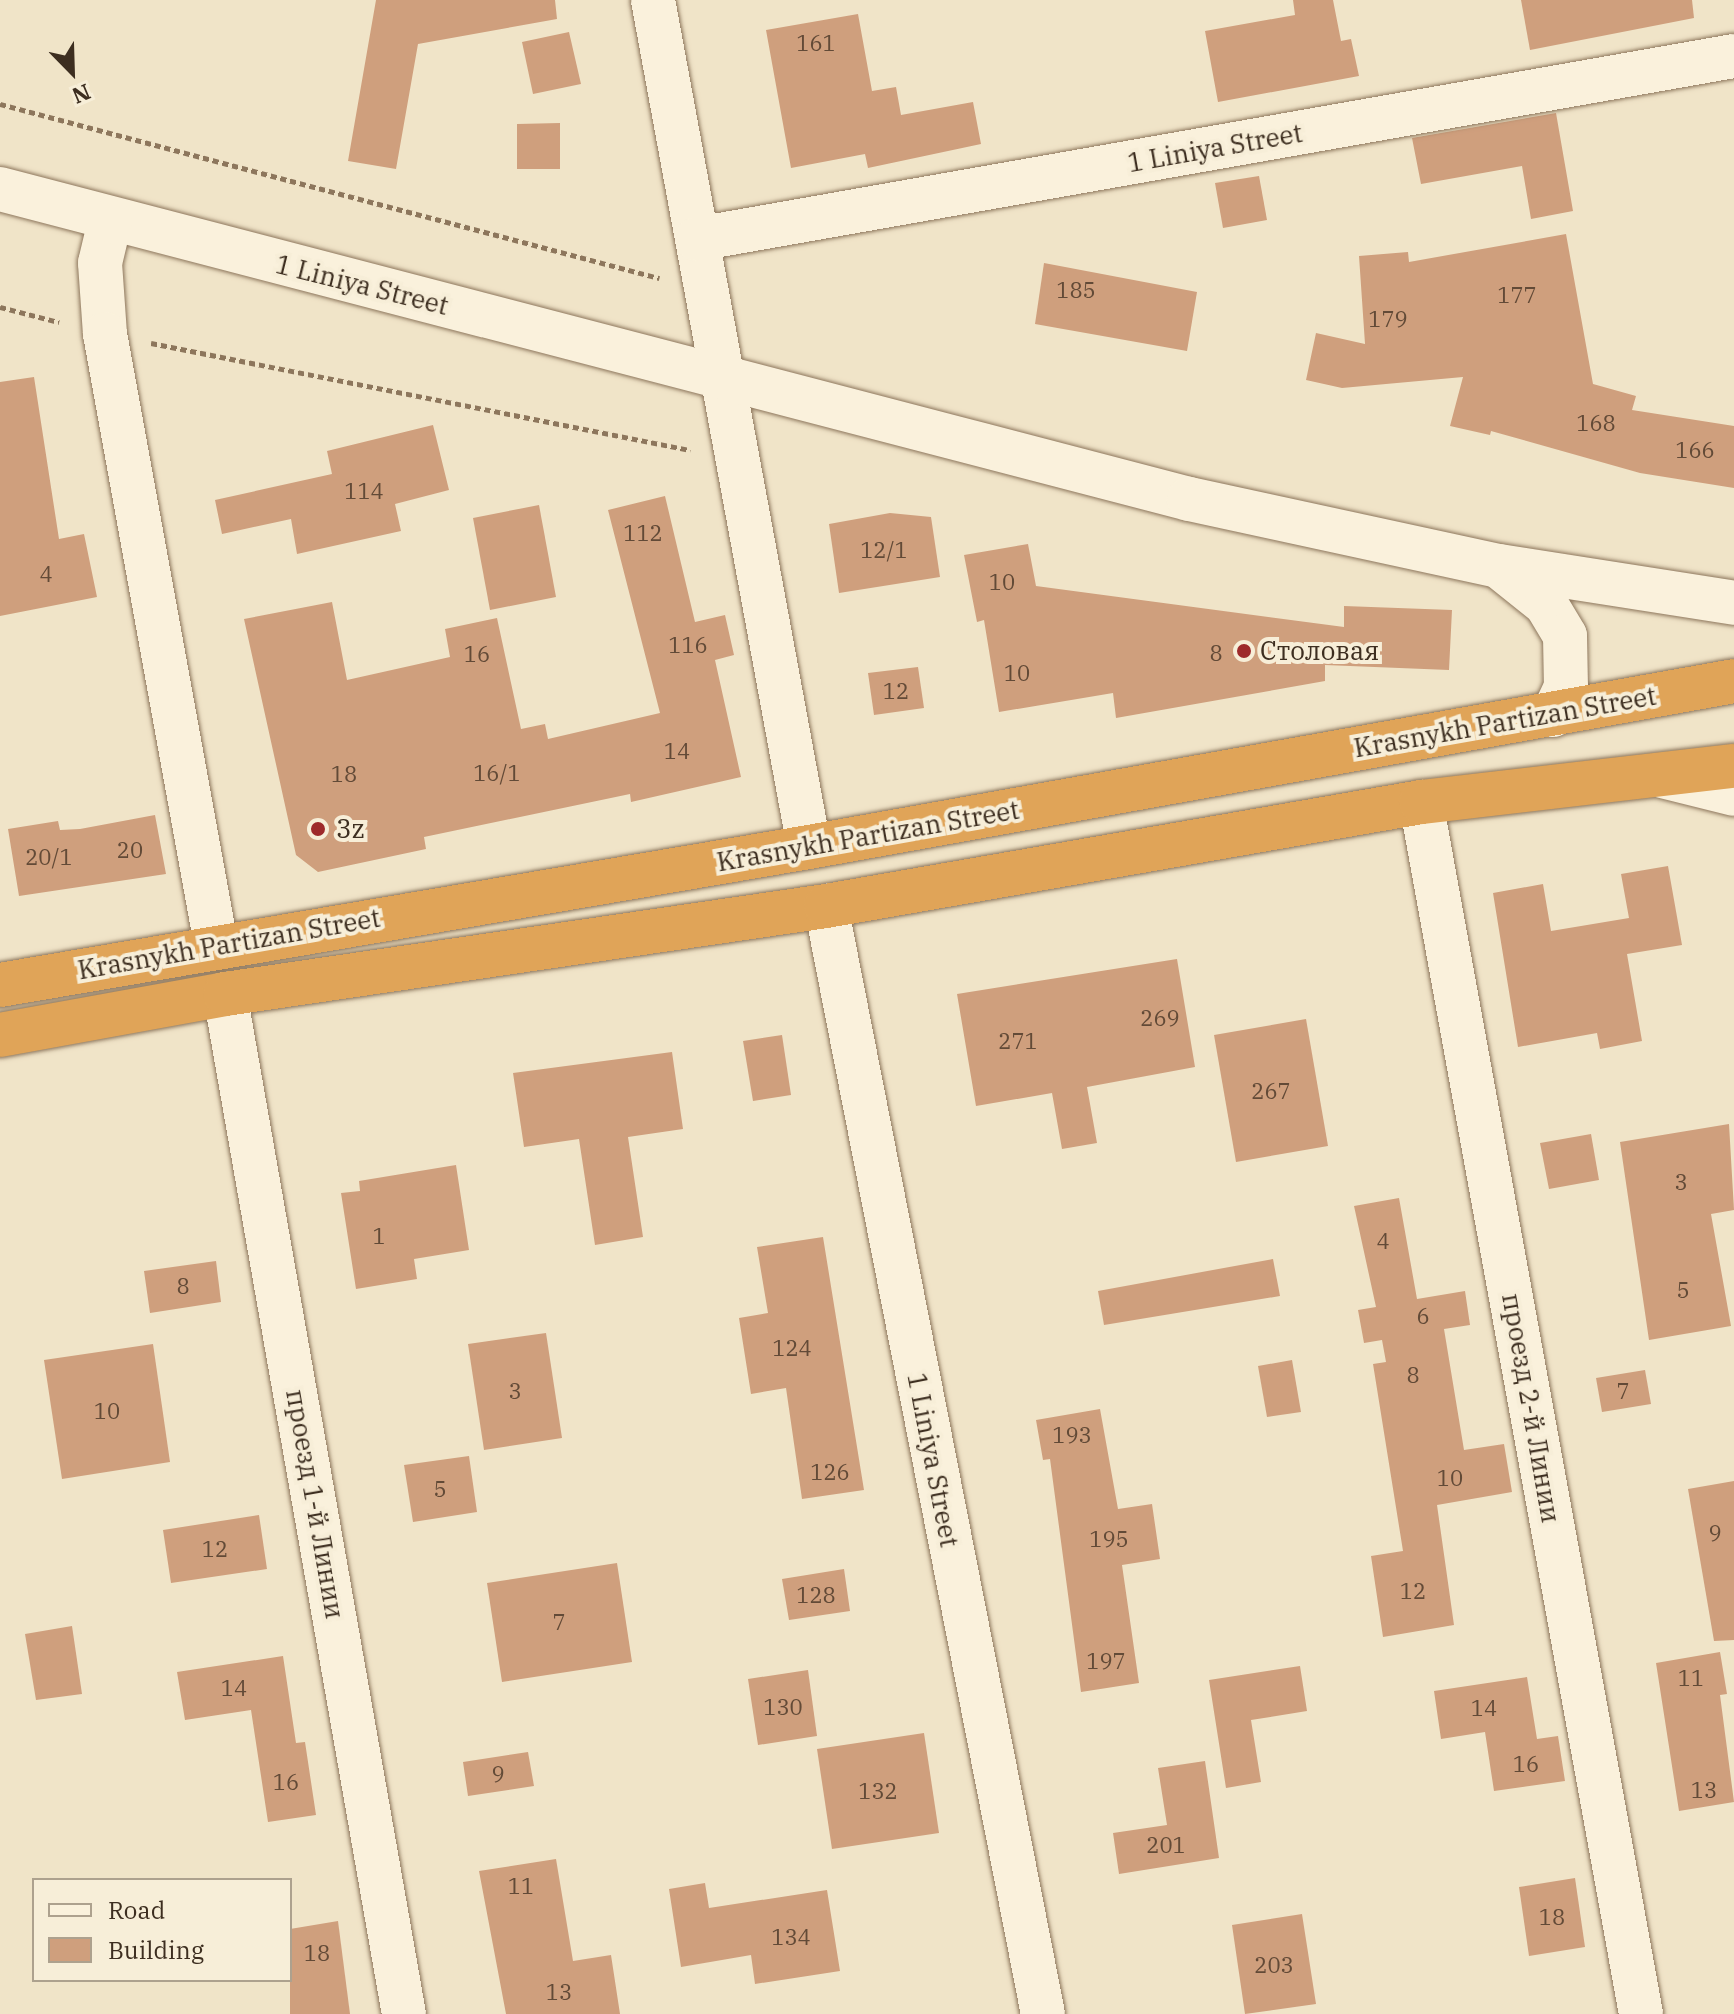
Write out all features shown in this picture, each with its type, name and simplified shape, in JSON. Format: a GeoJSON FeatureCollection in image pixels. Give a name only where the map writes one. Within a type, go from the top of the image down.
{"type":"FeatureCollection","features":[{"type":"Feature","properties":{"kind":"highway","name":"Krasnykh Partizan Street"},"geometry":{"type":"LineString","coordinates":[[0,985],[216,944],[809,847],[1734,681]]}},
{"type":"Feature","properties":{"kind":"highway","name":"Krasnykh Partizan Street"},"geometry":{"type":"LineString","coordinates":[[0,1035],[225,994],[826,906],[1421,802],[1648,773],[1734,766]]}},
{"type":"Feature","properties":{"kind":"street"},"geometry":{"type":"LineString","coordinates":[[653,0],[809,847]]}},
{"type":"Feature","properties":{"kind":"street","name":"1 Liniya Street"},"geometry":{"type":"LineString","coordinates":[[697,239],[1734,56]]}},
{"type":"Feature","properties":{"kind":"street","name":"1 Liniya Street"},"geometry":{"type":"LineString","coordinates":[[0,189],[110,221],[1189,499],[1499,566],[1725,590]]}},
{"type":"Feature","properties":{"kind":"street"},"geometry":{"type":"LineString","coordinates":[[110,221],[100,263],[105,334],[216,944]]}},
{"type":"Feature","properties":{"kind":"street","name":"1 Liniya Street"},"geometry":{"type":"LineString","coordinates":[[1499,566],[1546,604],[1565,636],[1566,687],[1553,715]]}},
{"type":"Feature","properties":{"kind":"street"},"geometry":{"type":"LineString","coordinates":[[1648,773],[1734,794]]}},
{"type":"Feature","properties":{"kind":"street","name":"проезд 2-й Линии"},"geometry":{"type":"LineString","coordinates":[[1421,802],[1641,2014]]}},
{"type":"Feature","properties":{"kind":"street","name":"1 Liniya Street"},"geometry":{"type":"LineString","coordinates":[[826,906],[1043,2014]]}},
{"type":"Feature","properties":{"kind":"street","name":"проезд 1-й Линии"},"geometry":{"type":"LineString","coordinates":[[225,994],[404,2014]]}},
{"type":"Feature","properties":{"kind":"path"},"geometry":{"type":"LineString","coordinates":[[0,104],[707,290]]}},
{"type":"Feature","properties":{"kind":"path"},"geometry":{"type":"LineString","coordinates":[[0,307],[105,334],[738,460]]}},
{"type":"Feature","properties":{"kind":"building"},"geometry":{"type":"Polygon","coordinates":[[[376,0],[555,0],[557,19],[418,44],[396,169],[348,161],[376,0]]]}},
{"type":"Feature","properties":{"kind":"building"},"geometry":{"type":"Polygon","coordinates":[[[1293,0],[1333,0],[1341,41],[1351,39],[1359,76],[1218,102],[1205,31],[1295,15],[1293,0]]]}},
{"type":"Feature","properties":{"kind":"building"},"geometry":{"type":"Polygon","coordinates":[[[1521,0],[1692,0],[1694,18],[1530,50],[1521,0]]]}},
{"type":"Feature","properties":{"kind":"building"},"geometry":{"type":"Polygon","coordinates":[[[858,14],[872,91],[896,87],[901,115],[973,102],[981,144],[868,168],[865,154],[791,168],[766,30],[858,14]]]}},
{"type":"Feature","properties":{"kind":"building"},"geometry":{"type":"Polygon","coordinates":[[[569,32],[581,84],[533,94],[522,42],[569,32]]]}},
{"type":"Feature","properties":{"kind":"building"},"geometry":{"type":"Polygon","coordinates":[[[1556,113],[1573,211],[1531,219],[1522,166],[1421,184],[1412,138],[1556,113]]]}},
{"type":"Feature","properties":{"kind":"building"},"geometry":{"type":"Polygon","coordinates":[[[560,123],[560,169],[517,169],[517,124],[560,123]]]}},
{"type":"Feature","properties":{"kind":"building"},"geometry":{"type":"Polygon","coordinates":[[[1259,176],[1267,220],[1223,228],[1215,183],[1259,176]]]}},
{"type":"Feature","properties":{"kind":"building"},"geometry":{"type":"Polygon","coordinates":[[[1566,234],[1593,384],[1636,396],[1632,410],[1734,426],[1734,488],[1640,473],[1491,431],[1490,435],[1450,426],[1463,377],[1342,388],[1306,380],[1316,333],[1365,344],[1359,256],[1408,252],[1409,262],[1566,234]]]}},
{"type":"Feature","properties":{"kind":"building"},"geometry":{"type":"Polygon","coordinates":[[[1044,263],[1197,292],[1187,351],[1035,324],[1044,263]]]}},
{"type":"Feature","properties":{"kind":"building"},"geometry":{"type":"Polygon","coordinates":[[[34,377],[59,539],[84,534],[97,597],[0,616],[0,382],[34,377]]]}},
{"type":"Feature","properties":{"kind":"building"},"geometry":{"type":"Polygon","coordinates":[[[433,425],[449,490],[395,504],[401,531],[297,554],[291,519],[222,534],[215,500],[332,474],[327,451],[433,425]]]}},
{"type":"Feature","properties":{"kind":"building"},"geometry":{"type":"Polygon","coordinates":[[[665,496],[695,622],[725,615],[734,655],[715,660],[741,777],[631,802],[630,794],[424,837],[426,849],[318,872],[296,855],[244,619],[332,602],[347,680],[450,657],[445,629],[497,618],[521,729],[545,724],[548,739],[660,713],[608,510],[665,496]]]}},
{"type":"Feature","properties":{"kind":"building"},"geometry":{"type":"Polygon","coordinates":[[[539,505],[556,597],[490,610],[473,518],[539,505]]]}},
{"type":"Feature","properties":{"kind":"building"},"geometry":{"type":"Polygon","coordinates":[[[890,513],[931,517],[940,577],[839,593],[829,524],[890,513]]]}},
{"type":"Feature","properties":{"kind":"building"},"geometry":{"type":"Polygon","coordinates":[[[1028,544],[1036,586],[1344,627],[1344,606],[1452,610],[1449,670],[1325,665],[1325,681],[1116,718],[1113,693],[999,712],[984,620],[977,622],[964,555],[1028,544]]]}},
{"type":"Feature","properties":{"kind":"building"},"geometry":{"type":"Polygon","coordinates":[[[918,667],[924,708],[874,715],[868,673],[918,667]]]}},
{"type":"Feature","properties":{"kind":"building"},"geometry":{"type":"Polygon","coordinates":[[[155,815],[166,874],[19,896],[8,829],[58,821],[60,830],[80,829],[155,815]]]}},
{"type":"Feature","properties":{"kind":"building"},"geometry":{"type":"Polygon","coordinates":[[[1668,866],[1682,945],[1627,954],[1642,1041],[1600,1049],[1597,1033],[1518,1047],[1493,893],[1543,884],[1551,931],[1629,918],[1621,874],[1668,866]]]}},
{"type":"Feature","properties":{"kind":"building"},"geometry":{"type":"Polygon","coordinates":[[[1177,959],[1195,1067],[1087,1087],[1097,1143],[1062,1149],[1052,1093],[976,1106],[957,994],[1177,959]]]}},
{"type":"Feature","properties":{"kind":"building"},"geometry":{"type":"Polygon","coordinates":[[[1306,1019],[1328,1146],[1236,1162],[1214,1035],[1306,1019]]]}},
{"type":"Feature","properties":{"kind":"building"},"geometry":{"type":"Polygon","coordinates":[[[782,1035],[791,1095],[753,1101],[743,1041],[782,1035]]]}},
{"type":"Feature","properties":{"kind":"building"},"geometry":{"type":"Polygon","coordinates":[[[672,1052],[683,1129],[628,1137],[643,1237],[595,1245],[579,1139],[524,1147],[513,1073],[672,1052]]]}},
{"type":"Feature","properties":{"kind":"building"},"geometry":{"type":"Polygon","coordinates":[[[1729,1124],[1734,1210],[1711,1214],[1731,1326],[1649,1340],[1620,1142],[1729,1124]]]}},
{"type":"Feature","properties":{"kind":"building"},"geometry":{"type":"Polygon","coordinates":[[[1591,1134],[1599,1180],[1549,1189],[1540,1143],[1591,1134]]]}},
{"type":"Feature","properties":{"kind":"building"},"geometry":{"type":"Polygon","coordinates":[[[456,1165],[469,1250],[414,1259],[417,1279],[356,1289],[341,1193],[360,1191],[359,1181],[456,1165]]]}},
{"type":"Feature","properties":{"kind":"building"},"geometry":{"type":"Polygon","coordinates":[[[1399,1198],[1417,1299],[1465,1291],[1470,1325],[1444,1329],[1464,1450],[1504,1444],[1512,1492],[1437,1505],[1454,1625],[1383,1637],[1371,1556],[1403,1551],[1373,1364],[1386,1362],[1382,1340],[1364,1343],[1358,1310],[1376,1307],[1354,1206],[1399,1198]]]}},
{"type":"Feature","properties":{"kind":"building"},"geometry":{"type":"Polygon","coordinates":[[[823,1237],[864,1490],[802,1499],[786,1388],[751,1394],[739,1318],[768,1313],[757,1247],[823,1237]]]}},
{"type":"Feature","properties":{"kind":"building"},"geometry":{"type":"Polygon","coordinates":[[[1273,1259],[1280,1296],[1104,1325],[1098,1291],[1273,1259]]]}},
{"type":"Feature","properties":{"kind":"building"},"geometry":{"type":"Polygon","coordinates":[[[216,1261],[221,1302],[150,1313],[144,1271],[216,1261]]]}},
{"type":"Feature","properties":{"kind":"building"},"geometry":{"type":"Polygon","coordinates":[[[546,1333],[562,1438],[484,1450],[468,1344],[546,1333]]]}},
{"type":"Feature","properties":{"kind":"building"},"geometry":{"type":"Polygon","coordinates":[[[153,1344],[170,1462],[62,1479],[44,1360],[153,1344]]]}},
{"type":"Feature","properties":{"kind":"building"},"geometry":{"type":"Polygon","coordinates":[[[1292,1360],[1301,1412],[1267,1417],[1258,1366],[1292,1360]]]}},
{"type":"Feature","properties":{"kind":"building"},"geometry":{"type":"Polygon","coordinates":[[[1645,1370],[1651,1404],[1602,1412],[1596,1378],[1645,1370]]]}},
{"type":"Feature","properties":{"kind":"building"},"geometry":{"type":"Polygon","coordinates":[[[1100,1409],[1118,1509],[1152,1504],[1160,1559],[1122,1565],[1139,1683],[1081,1692],[1050,1459],[1043,1460],[1036,1420],[1100,1409]]]}},
{"type":"Feature","properties":{"kind":"building"},"geometry":{"type":"Polygon","coordinates":[[[469,1456],[477,1512],[413,1522],[404,1465],[469,1456]]]}},
{"type":"Feature","properties":{"kind":"building"},"geometry":{"type":"Polygon","coordinates":[[[1734,1481],[1734,1640],[1714,1641],[1688,1489],[1734,1481]]]}},
{"type":"Feature","properties":{"kind":"building"},"geometry":{"type":"Polygon","coordinates":[[[259,1515],[267,1569],[171,1583],[163,1530],[259,1515]]]}},
{"type":"Feature","properties":{"kind":"building"},"geometry":{"type":"Polygon","coordinates":[[[617,1563],[632,1662],[502,1682],[487,1583],[617,1563]]]}},
{"type":"Feature","properties":{"kind":"building"},"geometry":{"type":"Polygon","coordinates":[[[844,1569],[850,1611],[789,1620],[782,1579],[844,1569]]]}},
{"type":"Feature","properties":{"kind":"building"},"geometry":{"type":"Polygon","coordinates":[[[72,1626],[82,1694],[36,1700],[25,1634],[72,1626]]]}},
{"type":"Feature","properties":{"kind":"building"},"geometry":{"type":"Polygon","coordinates":[[[1720,1652],[1727,1694],[1720,1695],[1734,1802],[1679,1811],[1656,1663],[1720,1652]]]}},
{"type":"Feature","properties":{"kind":"building"},"geometry":{"type":"Polygon","coordinates":[[[283,1656],[296,1743],[305,1742],[316,1815],[268,1822],[251,1710],[185,1720],[177,1672],[283,1656]]]}},
{"type":"Feature","properties":{"kind":"building"},"geometry":{"type":"Polygon","coordinates":[[[1300,1666],[1307,1711],[1251,1720],[1261,1782],[1226,1788],[1209,1680],[1300,1666]]]}},
{"type":"Feature","properties":{"kind":"building"},"geometry":{"type":"Polygon","coordinates":[[[808,1670],[817,1736],[758,1745],[748,1679],[808,1670]]]}},
{"type":"Feature","properties":{"kind":"building"},"geometry":{"type":"Polygon","coordinates":[[[1527,1677],[1537,1739],[1558,1736],[1565,1781],[1494,1791],[1485,1732],[1441,1739],[1434,1691],[1527,1677]]]}},
{"type":"Feature","properties":{"kind":"building"},"geometry":{"type":"Polygon","coordinates":[[[924,1733],[939,1833],[832,1849],[817,1749],[924,1733]]]}},
{"type":"Feature","properties":{"kind":"building"},"geometry":{"type":"Polygon","coordinates":[[[528,1752],[534,1786],[468,1796],[463,1762],[528,1752]]]}},
{"type":"Feature","properties":{"kind":"building"},"geometry":{"type":"Polygon","coordinates":[[[1205,1761],[1219,1858],[1119,1874],[1113,1833],[1167,1825],[1158,1768],[1205,1761]]]}},
{"type":"Feature","properties":{"kind":"building"},"geometry":{"type":"Polygon","coordinates":[[[556,1859],[573,1961],[611,1955],[620,2014],[506,2014],[479,1871],[556,1859]]]}},
{"type":"Feature","properties":{"kind":"building"},"geometry":{"type":"Polygon","coordinates":[[[1575,1878],[1585,1947],[1529,1956],[1519,1887],[1575,1878]]]}},
{"type":"Feature","properties":{"kind":"building"},"geometry":{"type":"Polygon","coordinates":[[[705,1883],[709,1908],[827,1890],[840,1971],[755,1984],[751,1955],[681,1967],[669,1889],[705,1883]]]}},
{"type":"Feature","properties":{"kind":"building"},"geometry":{"type":"Polygon","coordinates":[[[1302,1914],[1316,2004],[1245,2014],[1232,1925],[1302,1914]]]}},
{"type":"Feature","properties":{"kind":"building"},"geometry":{"type":"Polygon","coordinates":[[[338,1921],[350,2014],[290,2014],[292,1929],[338,1921]]]}},
{"type":"Feature","properties":{"kind":"place","name":"Столовая"},"geometry":{"type":"Point","coordinates":[1244,651]}},
{"type":"Feature","properties":{"kind":"place","name":"3z"},"geometry":{"type":"Point","coordinates":[318,829]}}]}
